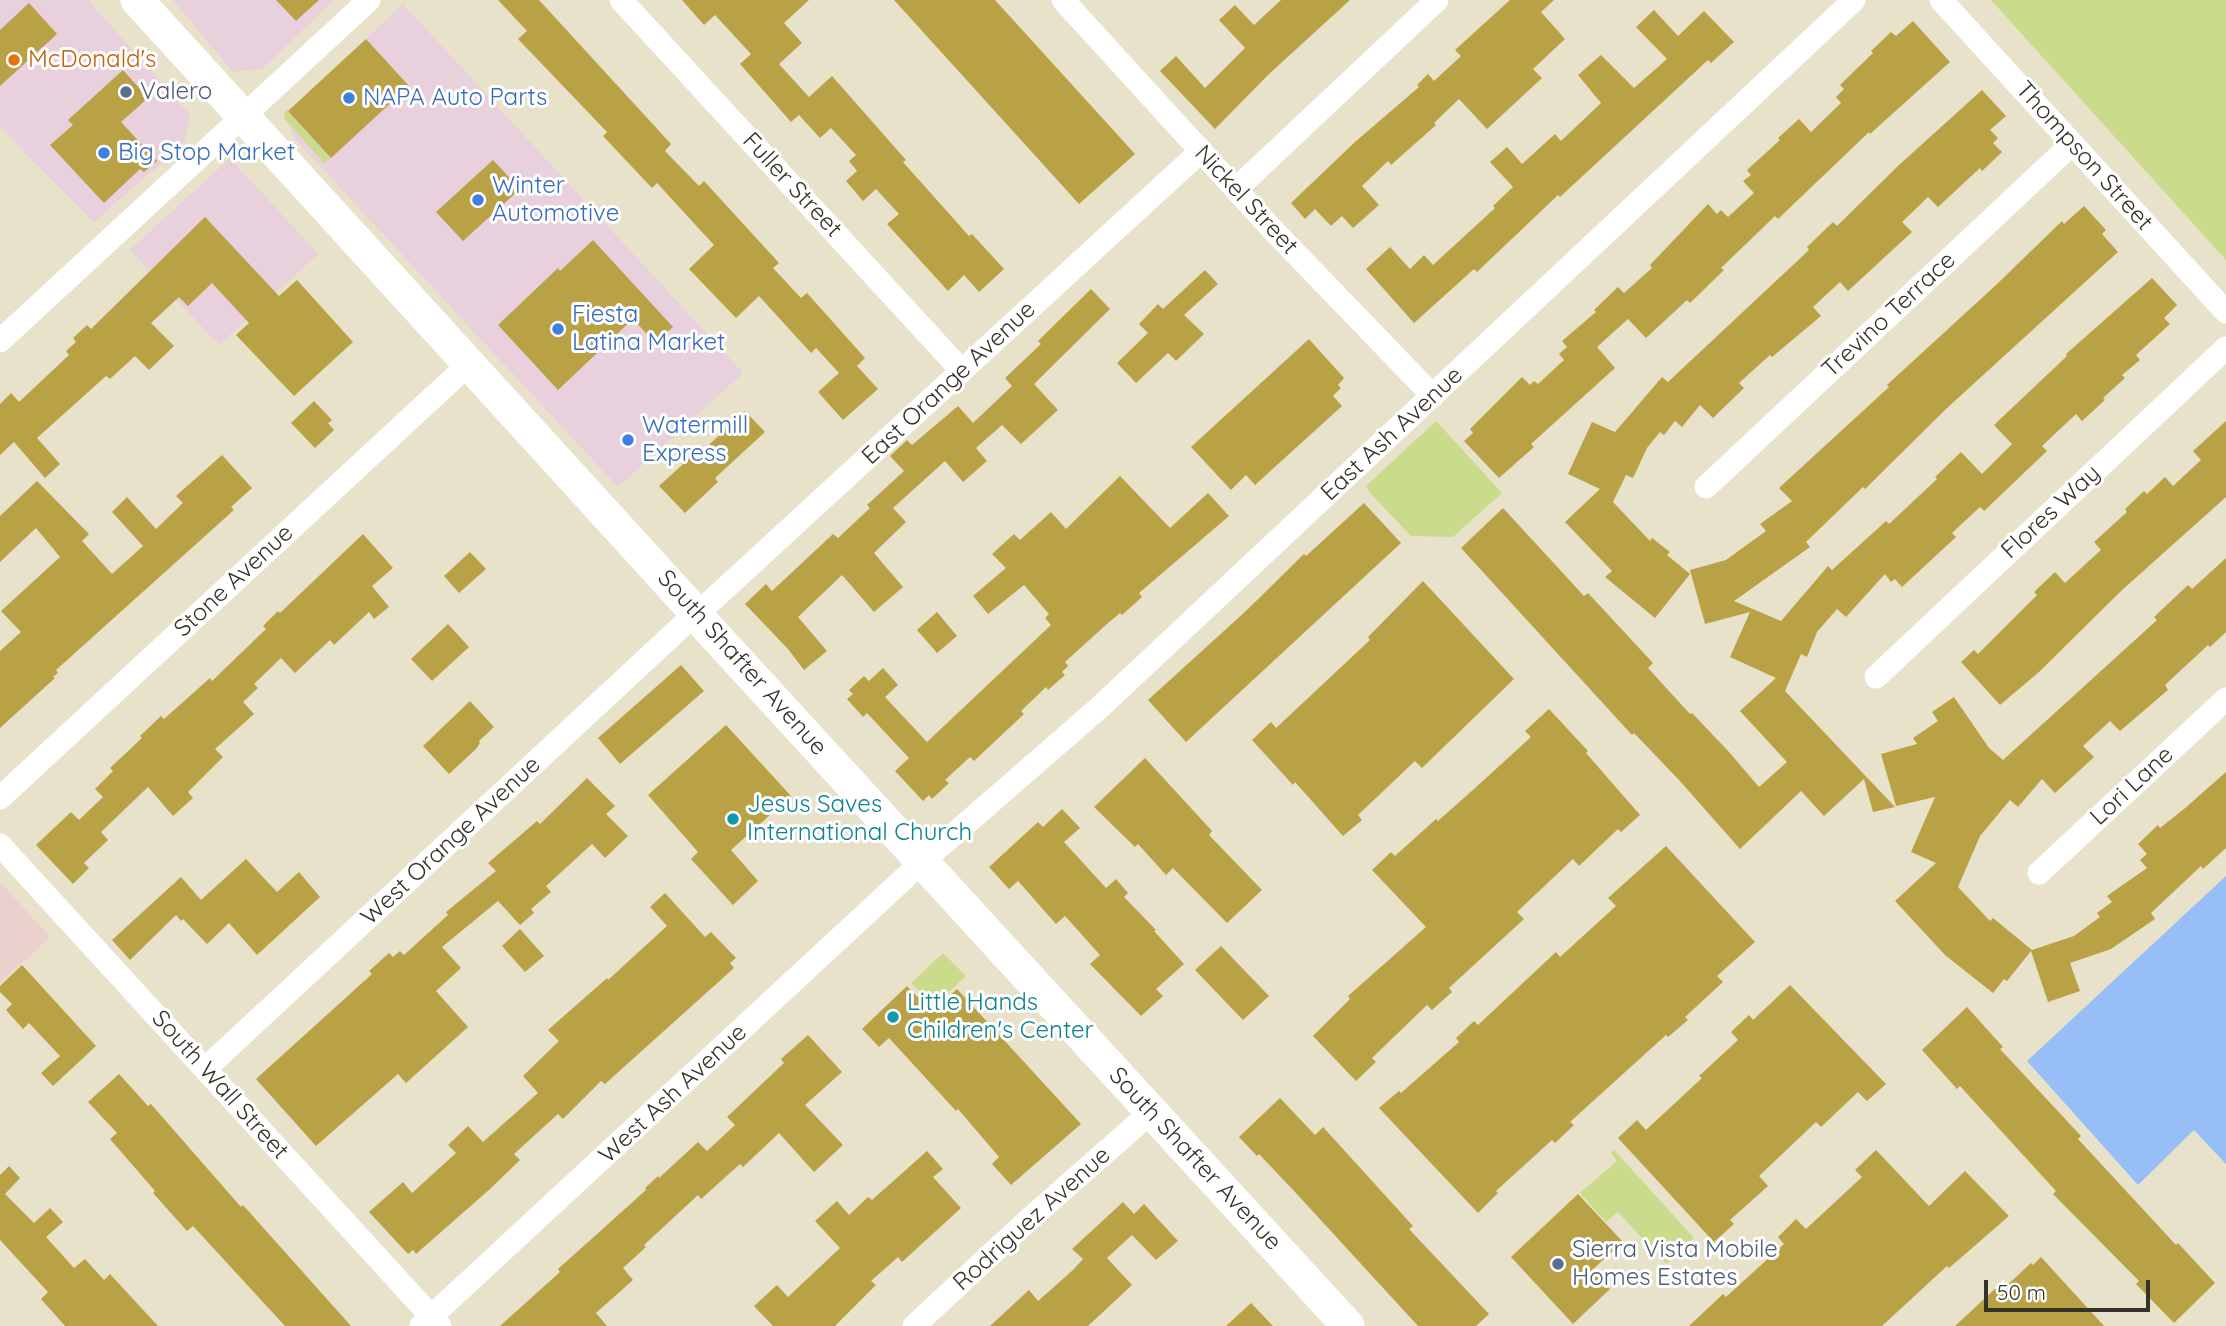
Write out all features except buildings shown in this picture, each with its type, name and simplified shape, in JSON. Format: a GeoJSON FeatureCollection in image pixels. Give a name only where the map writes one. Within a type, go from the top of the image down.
{"type":"FeatureCollection","features":[{"type":"Feature","properties":{"kind":"main road","name":"South Shafter Avenue"},"geometry":{"type":"LineString","coordinates":[[137,0],[1150,1113],[1348,1326]]}},
{"type":"Feature","properties":{"kind":"street"},"geometry":{"type":"LineString","coordinates":[[0,341],[369,0]]}},
{"type":"Feature","properties":{"kind":"street","name":"Fuller Street"},"geometry":{"type":"LineString","coordinates":[[621,0],[962,371]]}},
{"type":"Feature","properties":{"kind":"street","name":"Nickel Street"},"geometry":{"type":"LineString","coordinates":[[1063,0],[1236,189],[1433,396]]}},
{"type":"Feature","properties":{"kind":"street"},"geometry":{"type":"LineString","coordinates":[[1236,189],[1437,0]]}},
{"type":"Feature","properties":{"kind":"street","name":"East Ash Avenue"},"geometry":{"type":"LineString","coordinates":[[923,861],[1099,708],[1854,0]]}},
{"type":"Feature","properties":{"kind":"street","name":"Thompson Street"},"geometry":{"type":"LineString","coordinates":[[1941,0],[2226,312]]}},
{"type":"Feature","properties":{"kind":"street","name":"Trevino Terrace"},"geometry":{"type":"LineString","coordinates":[[1706,487],[2072,144]]}},
{"type":"Feature","properties":{"kind":"street","name":"East Orange Avenue"},"geometry":{"type":"LineString","coordinates":[[696,614],[1201,151]]}},
{"type":"Feature","properties":{"kind":"street","name":"Flores Way"},"geometry":{"type":"LineString","coordinates":[[1876,677],[2226,348]]}},
{"type":"Feature","properties":{"kind":"street","name":"Stone Avenue"},"geometry":{"type":"LineString","coordinates":[[0,799],[469,364]]}},
{"type":"Feature","properties":{"kind":"street","name":"West Orange Avenue"},"geometry":{"type":"LineString","coordinates":[[205,1069],[696,614]]}},
{"type":"Feature","properties":{"kind":"street","name":"Lori Lane"},"geometry":{"type":"LineString","coordinates":[[2039,873],[2226,699]]}},
{"type":"Feature","properties":{"kind":"street","name":"South Wall Street"},"geometry":{"type":"LineString","coordinates":[[0,845],[205,1069],[430,1323]]}},
{"type":"Feature","properties":{"kind":"street","name":"West Ash Avenue"},"geometry":{"type":"LineString","coordinates":[[430,1323],[923,861]]}},
{"type":"Feature","properties":{"kind":"street","name":"Rodriguez Avenue"},"geometry":{"type":"LineString","coordinates":[[914,1326],[1150,1113]]}},
{"type":"Feature","properties":{"kind":"shaded area"},"geometry":{"type":"Polygon","coordinates":[[[0,0],[88,0],[190,115],[184,143],[94,222],[0,127],[0,0]]]}},
{"type":"Feature","properties":{"kind":"shaded area"},"geometry":{"type":"Polygon","coordinates":[[[173,0],[334,0],[262,69],[233,72],[173,0]]]}},
{"type":"Feature","properties":{"kind":"shaded area"},"geometry":{"type":"Polygon","coordinates":[[[403,4],[743,373],[618,487],[294,138],[285,115],[403,4]]]}},
{"type":"Feature","properties":{"kind":"shaded area"},"geometry":{"type":"Polygon","coordinates":[[[230,158],[318,254],[219,345],[130,250],[230,158]]]}},
{"type":"Feature","properties":{"kind":"shaded area"},"geometry":{"type":"Polygon","coordinates":[[[0,882],[50,937],[0,983],[0,882]]]}},
{"type":"Feature","properties":{"kind":"green space"},"geometry":{"type":"Polygon","coordinates":[[[1991,0],[2226,0],[2226,260],[1991,0]]]}},
{"type":"Feature","properties":{"kind":"green space"},"geometry":{"type":"Polygon","coordinates":[[[287,110],[330,158],[324,163],[284,118],[287,110]]]}},
{"type":"Feature","properties":{"kind":"green space"},"geometry":{"type":"Polygon","coordinates":[[[1436,421],[1502,493],[1453,537],[1411,536],[1366,486],[1436,421]]]}},
{"type":"Feature","properties":{"kind":"green space"},"geometry":{"type":"Polygon","coordinates":[[[943,953],[966,976],[934,1006],[911,983],[943,953]]]}},
{"type":"Feature","properties":{"kind":"green space"},"geometry":{"type":"Polygon","coordinates":[[[1614,1150],[1694,1238],[1666,1264],[1618,1212],[1606,1222],[1580,1193],[1617,1161],[1611,1153],[1614,1150]]]}},
{"type":"Feature","properties":{"kind":"water"},"geometry":{"type":"Polygon","coordinates":[[[2226,876],[2226,1164],[2194,1130],[2138,1185],[2027,1061],[2226,876]]]}},
{"type":"Feature","properties":{"kind":"place","name":"McDonald's"},"geometry":{"type":"Point","coordinates":[14,60]}},
{"type":"Feature","properties":{"kind":"place","name":"Valero"},"geometry":{"type":"Point","coordinates":[126,92]}},
{"type":"Feature","properties":{"kind":"place","name":"NAPA Auto Parts"},"geometry":{"type":"Point","coordinates":[349,98]}},
{"type":"Feature","properties":{"kind":"place","name":"Big Stop Market"},"geometry":{"type":"Point","coordinates":[104,153]}},
{"type":"Feature","properties":{"kind":"place","name":"Winter Automotive"},"geometry":{"type":"Point","coordinates":[478,200]}},
{"type":"Feature","properties":{"kind":"place","name":"Fiesta Latina Market"},"geometry":{"type":"Point","coordinates":[558,329]}},
{"type":"Feature","properties":{"kind":"place","name":"Watermill Express"},"geometry":{"type":"Point","coordinates":[628,440]}},
{"type":"Feature","properties":{"kind":"place","name":"Jesus Saves International Church"},"geometry":{"type":"Point","coordinates":[733,819]}},
{"type":"Feature","properties":{"kind":"place","name":"Little Hands Children's Center"},"geometry":{"type":"Point","coordinates":[893,1017]}},
{"type":"Feature","properties":{"kind":"place","name":"Sierra Vista Mobile Homes Estates"},"geometry":{"type":"Point","coordinates":[1558,1264]}}]}
